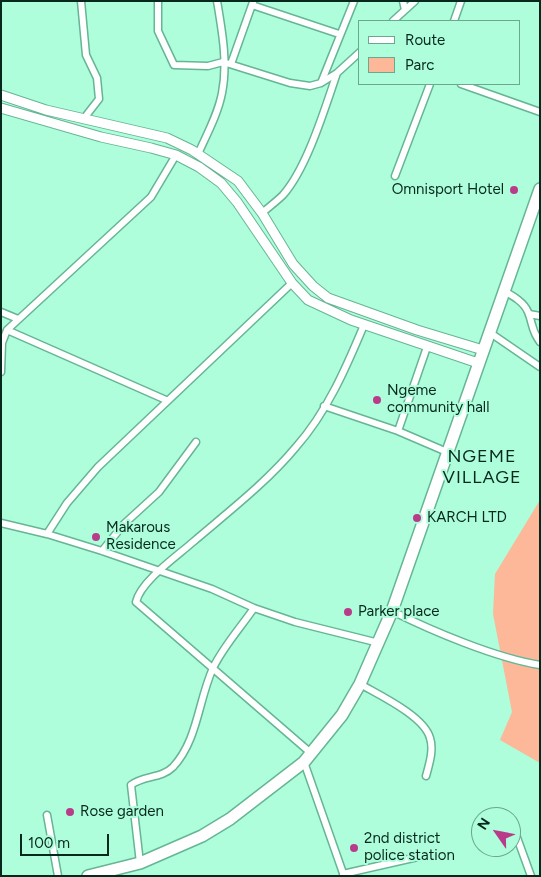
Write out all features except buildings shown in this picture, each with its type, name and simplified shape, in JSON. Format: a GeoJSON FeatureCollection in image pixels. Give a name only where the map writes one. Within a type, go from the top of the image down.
{"type":"FeatureCollection","features":[{"type":"Feature","properties":{"kind":"highway"},"geometry":{"type":"LineString","coordinates":[[88,876],[140,863],[202,836],[230,819],[308,758],[342,715],[360,684],[392,611],[489,332],[537,206],[540,189]]}},
{"type":"Feature","properties":{"kind":"main road"},"geometry":{"type":"LineString","coordinates":[[1,95],[46,110],[85,117],[167,138],[198,154],[238,181],[262,213],[293,264],[313,286],[328,298],[391,322],[483,350]]}},
{"type":"Feature","properties":{"kind":"main road"},"geometry":{"type":"LineString","coordinates":[[1,108],[43,121],[176,155],[199,167],[227,189],[238,202],[292,283],[308,300],[328,311],[364,325],[478,363]]}},
{"type":"Feature","properties":{"kind":"street"},"geometry":{"type":"LineString","coordinates":[[81,1],[86,55],[97,78],[99,99],[85,117]]}},
{"type":"Feature","properties":{"kind":"street"},"geometry":{"type":"LineString","coordinates":[[158,1],[158,31],[174,66],[208,66],[223,62],[290,83],[310,86],[320,83],[337,73],[358,54]]}},
{"type":"Feature","properties":{"kind":"street"},"geometry":{"type":"LineString","coordinates":[[198,154],[214,121],[222,92],[224,43],[217,1]]}},
{"type":"Feature","properties":{"kind":"street"},"geometry":{"type":"LineString","coordinates":[[320,83],[354,1]]}},
{"type":"Feature","properties":{"kind":"street"},"geometry":{"type":"LineString","coordinates":[[403,1],[406,10]]}},
{"type":"Feature","properties":{"kind":"street"},"geometry":{"type":"LineString","coordinates":[[394,20],[414,1]]}},
{"type":"Feature","properties":{"kind":"street"},"geometry":{"type":"LineString","coordinates":[[454,20],[461,1]]}},
{"type":"Feature","properties":{"kind":"street"},"geometry":{"type":"LineString","coordinates":[[231,64],[253,3],[340,34]]}},
{"type":"Feature","properties":{"kind":"street"},"geometry":{"type":"LineString","coordinates":[[262,213],[283,195],[291,185],[314,139],[337,73]]}},
{"type":"Feature","properties":{"kind":"street"},"geometry":{"type":"LineString","coordinates":[[394,176],[430,85]]}},
{"type":"Feature","properties":{"kind":"street"},"geometry":{"type":"LineString","coordinates":[[465,85],[540,112]]}},
{"type":"Feature","properties":{"kind":"street"},"geometry":{"type":"LineString","coordinates":[[1,372],[2,343],[7,330],[151,197],[176,155]]}},
{"type":"Feature","properties":{"kind":"street"},"geometry":{"type":"LineString","coordinates":[[47,534],[67,503],[98,467],[166,400],[292,283]]}},
{"type":"Feature","properties":{"kind":"street"},"geometry":{"type":"LineString","coordinates":[[504,291],[517,299],[529,314],[532,332],[540,342]]}},
{"type":"Feature","properties":{"kind":"street"},"geometry":{"type":"LineString","coordinates":[[1,312],[18,319]]}},
{"type":"Feature","properties":{"kind":"street"},"geometry":{"type":"LineString","coordinates":[[529,314],[540,316]]}},
{"type":"Feature","properties":{"kind":"street"},"geometry":{"type":"LineString","coordinates":[[364,325],[348,364],[324,406],[297,446],[268,476],[159,572],[138,594],[136,602],[213,668],[308,758],[343,875],[422,856]]}},
{"type":"Feature","properties":{"kind":"street"},"geometry":{"type":"LineString","coordinates":[[7,330],[166,400]]}},
{"type":"Feature","properties":{"kind":"street"},"geometry":{"type":"LineString","coordinates":[[489,332],[540,367]]}},
{"type":"Feature","properties":{"kind":"street"},"geometry":{"type":"LineString","coordinates":[[398,431],[427,346]]}},
{"type":"Feature","properties":{"kind":"street"},"geometry":{"type":"LineString","coordinates":[[324,406],[398,431],[447,452]]}},
{"type":"Feature","properties":{"kind":"street"},"geometry":{"type":"LineString","coordinates":[[102,551],[124,524],[159,492],[196,442]]}},
{"type":"Feature","properties":{"kind":"street"},"geometry":{"type":"LineString","coordinates":[[1,523],[47,534],[102,551],[212,589],[254,608],[295,622],[378,643]]}},
{"type":"Feature","properties":{"kind":"street"},"geometry":{"type":"LineString","coordinates":[[140,863],[132,785],[137,781],[160,777],[180,759],[188,746],[213,668],[254,608]]}},
{"type":"Feature","properties":{"kind":"street"},"geometry":{"type":"LineString","coordinates":[[392,611],[420,625],[460,640],[540,665]]}},
{"type":"Feature","properties":{"kind":"street"},"geometry":{"type":"LineString","coordinates":[[360,684],[416,719],[425,727],[430,739],[431,754],[426,776]]}},
{"type":"Feature","properties":{"kind":"street"},"geometry":{"type":"LineString","coordinates":[[47,815],[58,876]]}},
{"type":"Feature","properties":{"kind":"street"},"geometry":{"type":"LineString","coordinates":[[521,848],[531,876]]}},
{"type":"Feature","properties":{"kind":"green space"},"geometry":{"type":"Polygon","coordinates":[[[540,500],[540,763],[500,740],[512,712],[493,614],[495,574],[540,500]]]}},
{"type":"Feature","properties":{"kind":"place","name":"Omnisport Hotel"},"geometry":{"type":"Point","coordinates":[514,190]}},
{"type":"Feature","properties":{"kind":"place","name":"Ngeme community hall"},"geometry":{"type":"Point","coordinates":[377,400]}},
{"type":"Feature","properties":{"kind":"place","name":"KARCH LTD"},"geometry":{"type":"Point","coordinates":[417,518]}},
{"type":"Feature","properties":{"kind":"place","name":"Makarous Residence"},"geometry":{"type":"Point","coordinates":[96,537]}},
{"type":"Feature","properties":{"kind":"place","name":"Parker place"},"geometry":{"type":"Point","coordinates":[348,612]}},
{"type":"Feature","properties":{"kind":"place","name":"Rose garden"},"geometry":{"type":"Point","coordinates":[70,812]}},
{"type":"Feature","properties":{"kind":"place","name":"2nd district police station"},"geometry":{"type":"Point","coordinates":[354,848]}},
{"type":"Feature","properties":{"kind":"district","name":"NGEME VILLAGE"},"geometry":{"type":"Point","coordinates":[482,467]}}]}
